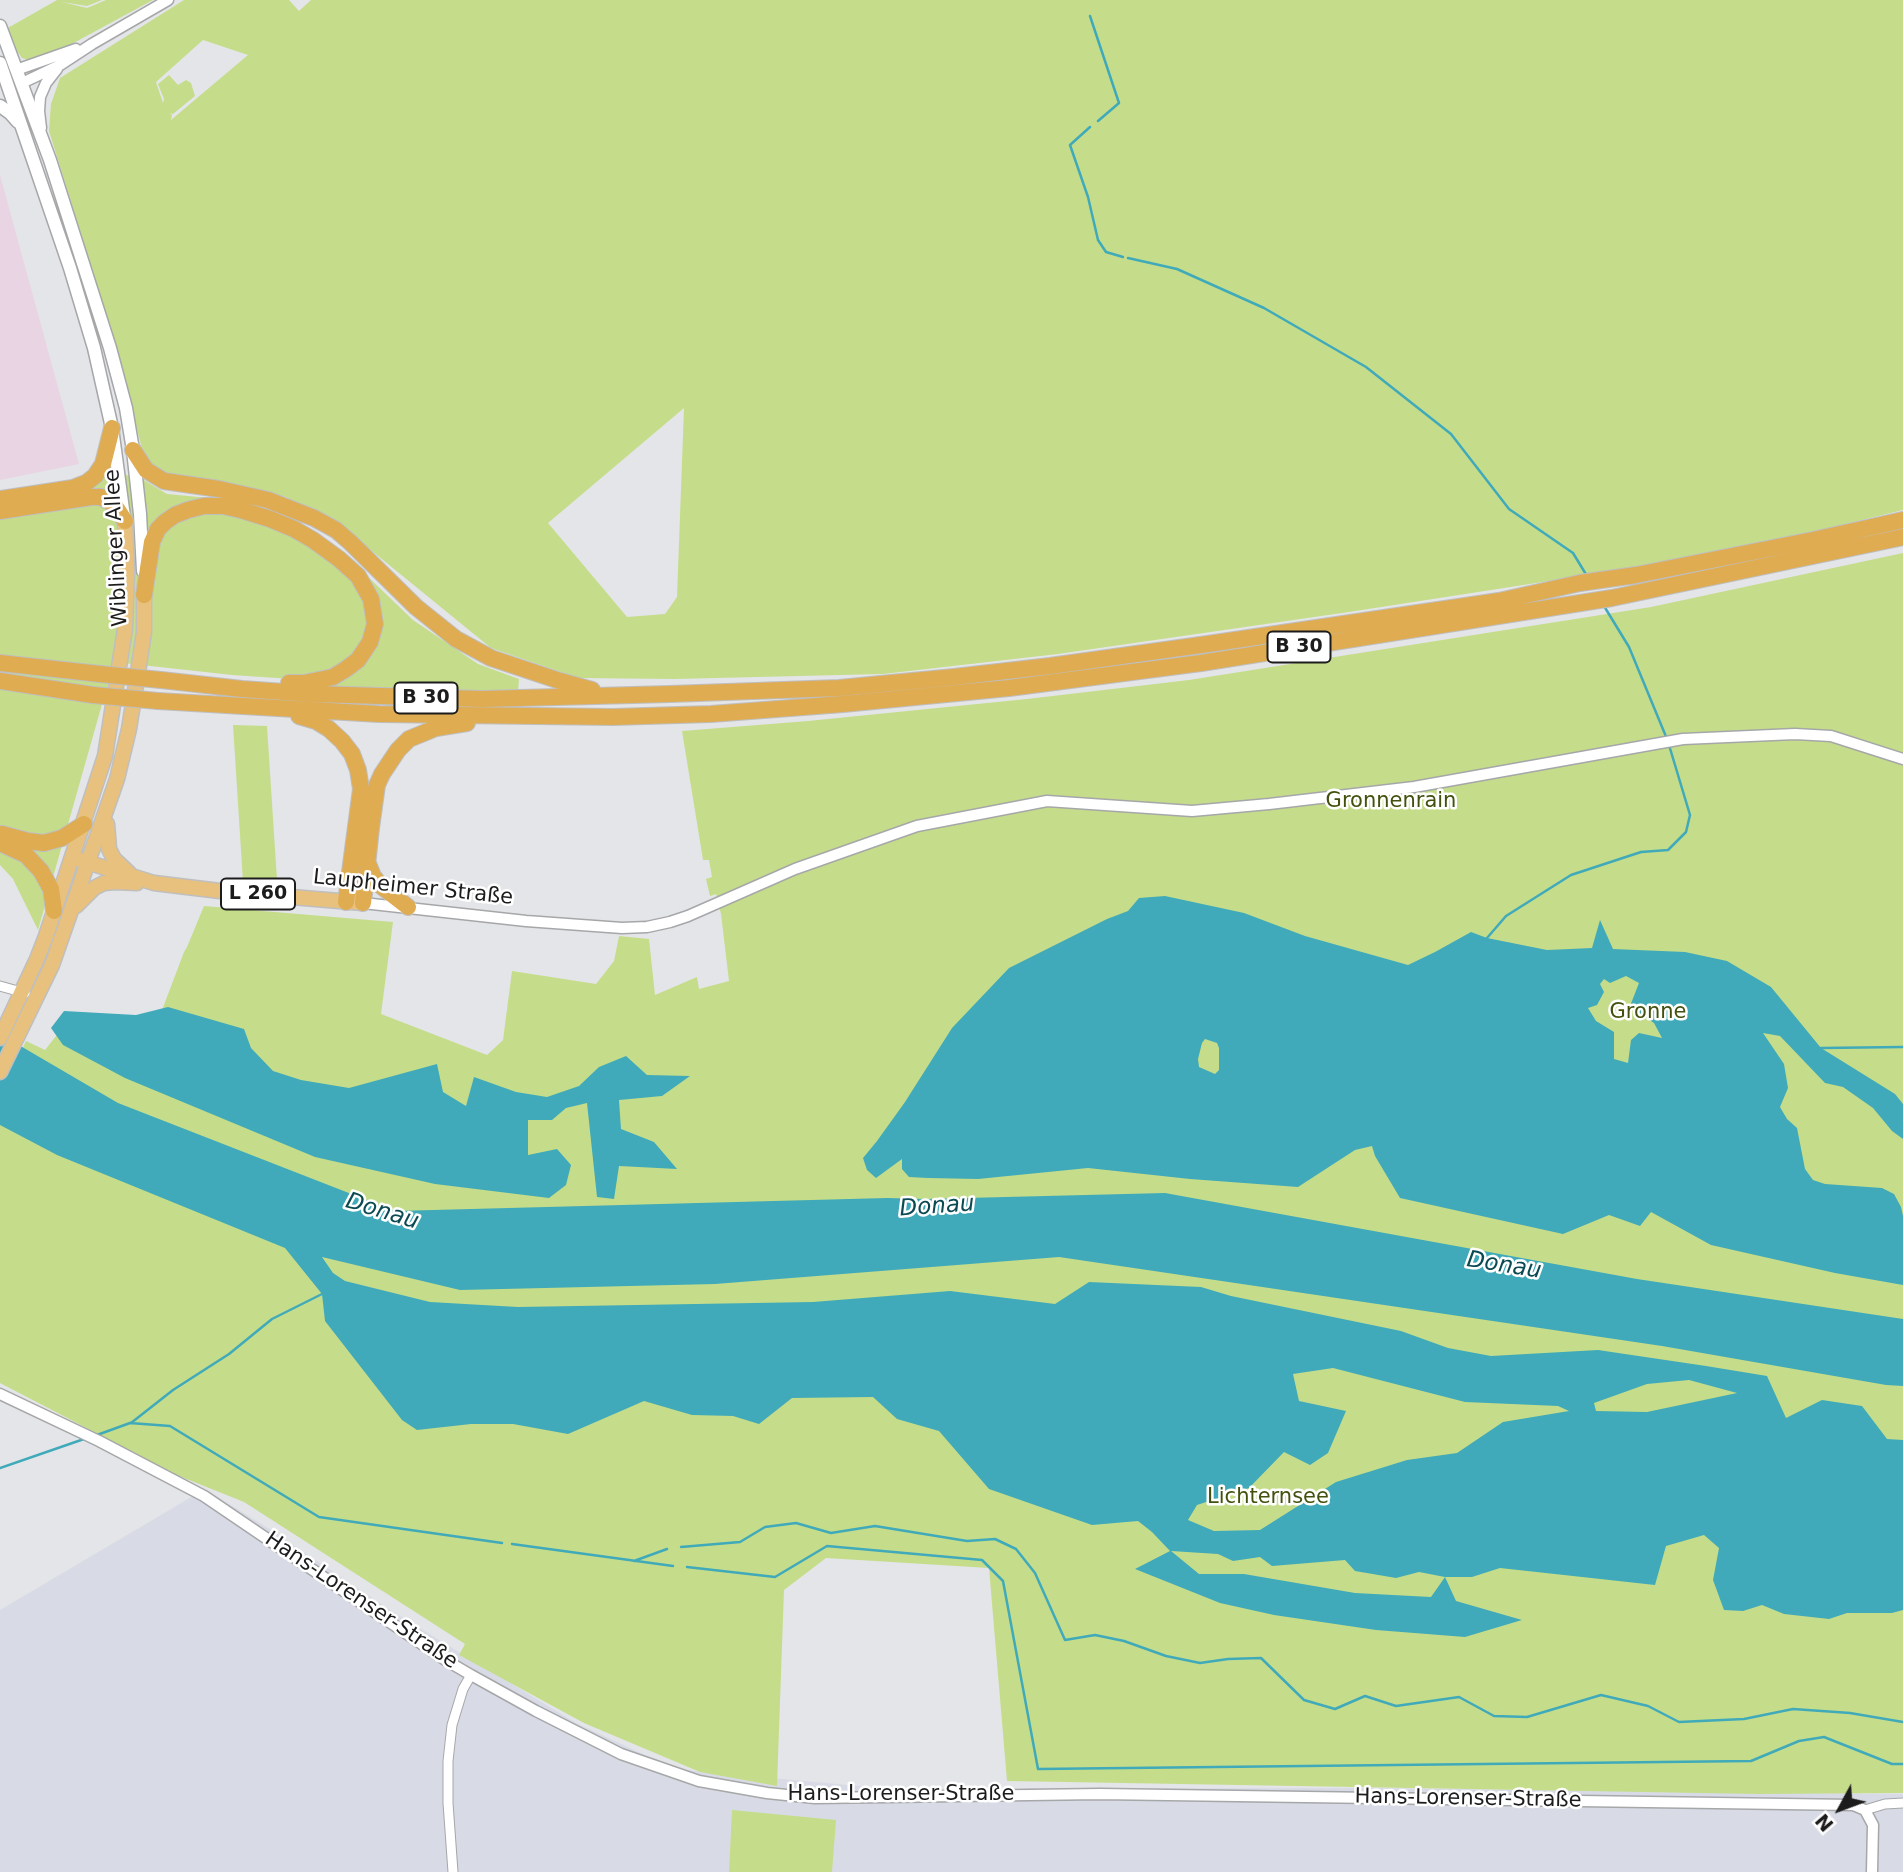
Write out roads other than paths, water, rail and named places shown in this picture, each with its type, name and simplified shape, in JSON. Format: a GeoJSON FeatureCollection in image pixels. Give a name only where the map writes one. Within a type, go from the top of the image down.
{"type":"FeatureCollection","features":[{"type":"Feature","properties":{"kind":"highway"},"geometry":{"type":"LineString","coordinates":[[0,499],[73,488],[86,483],[103,464],[112,428]]}},
{"type":"Feature","properties":{"kind":"highway"},"geometry":{"type":"LineString","coordinates":[[133,450],[146,470],[164,481],[268,500],[314,518],[336,530],[416,607],[456,639],[491,658],[611,695]]}},
{"type":"Feature","properties":{"kind":"highway"},"geometry":{"type":"LineString","coordinates":[[0,511],[101,497],[114,504],[125,521]]}},
{"type":"Feature","properties":{"kind":"highway"},"geometry":{"type":"LineString","coordinates":[[144,596],[152,542],[158,529],[176,515],[204,506],[242,510],[294,529],[340,559],[358,576],[371,598],[375,624],[370,642],[358,660],[333,677],[304,683],[268,683],[242,689]]}},
{"type":"Feature","properties":{"kind":"highway","name":"B 30"},"geometry":{"type":"LineString","coordinates":[[0,663],[242,689],[367,696],[482,699],[839,688],[995,673],[1499,601],[1903,520]]}},
{"type":"Feature","properties":{"kind":"highway","name":"B 30"},"geometry":{"type":"LineString","coordinates":[[4,683],[158,701],[501,717],[613,717],[843,704],[1009,688],[1202,663],[1612,598],[1903,537]]}},
{"type":"Feature","properties":{"kind":"highway"},"geometry":{"type":"LineString","coordinates":[[263,707],[278,714],[316,720],[342,741],[352,754],[359,771],[361,789],[354,903]]}},
{"type":"Feature","properties":{"kind":"highway"},"geometry":{"type":"LineString","coordinates":[[354,903],[367,861],[377,785],[398,750],[409,739],[436,728],[501,717]]}},
{"type":"Feature","properties":{"kind":"highway"},"geometry":{"type":"LineString","coordinates":[[0,833],[44,843],[62,838],[84,824]]}},
{"type":"Feature","properties":{"kind":"highway"},"geometry":{"type":"LineString","coordinates":[[0,843],[26,855],[41,871],[51,889],[52,919]]}},
{"type":"Feature","properties":{"kind":"highway"},"geometry":{"type":"LineString","coordinates":[[367,861],[381,886],[408,907]]}},
{"type":"Feature","properties":{"kind":"main road"},"geometry":{"type":"LineString","coordinates":[[0,26],[5,71]]}},
{"type":"Feature","properties":{"kind":"main road","name":"Wiblinger Allee"},"geometry":{"type":"LineString","coordinates":[[0,1072],[52,965],[109,805],[129,729],[144,632],[140,514],[126,408],[110,348],[42,138],[22,83],[5,71]]}},
{"type":"Feature","properties":{"kind":"main road","name":"Wiblinger Allee"},"geometry":{"type":"LineString","coordinates":[[0,1038],[37,959],[52,919],[105,756],[125,629],[127,572],[125,521],[112,428],[94,348],[23,131],[4,90],[5,71]]}},
{"type":"Feature","properties":{"kind":"main road"},"geometry":{"type":"LineString","coordinates":[[4,90],[22,83]]}},
{"type":"Feature","properties":{"kind":"main road"},"geometry":{"type":"LineString","coordinates":[[0,106],[14,117],[23,131]]}},
{"type":"Feature","properties":{"kind":"main road","name":"L 260"},"geometry":{"type":"LineString","coordinates":[[109,805],[106,828],[109,849],[114,859],[133,876]]}},
{"type":"Feature","properties":{"kind":"main road","name":"Laupheimer Straße"},"geometry":{"type":"LineString","coordinates":[[72,858],[154,883],[354,903]]}},
{"type":"Feature","properties":{"kind":"main road"},"geometry":{"type":"LineString","coordinates":[[72,910],[94,888],[104,883],[154,883]]}},
{"type":"Feature","properties":{"kind":"street"},"geometry":{"type":"LineString","coordinates":[[22,83],[60,65],[168,0]]}},
{"type":"Feature","properties":{"kind":"street"},"geometry":{"type":"LineString","coordinates":[[5,71],[92,44]]}},
{"type":"Feature","properties":{"kind":"street"},"geometry":{"type":"LineString","coordinates":[[42,138],[40,97],[60,65]]}},
{"type":"Feature","properties":{"kind":"street","name":"Laupheimer Straße"},"geometry":{"type":"LineString","coordinates":[[354,903],[505,919],[647,927],[670,922],[795,869],[917,826],[1048,801],[1192,811],[1414,787],[1657,742],[1796,734],[1830,736],[1903,759]]}},
{"type":"Feature","properties":{"kind":"street"},"geometry":{"type":"LineString","coordinates":[[0,986],[37,999]]}},
{"type":"Feature","properties":{"kind":"street","name":"Hans-Lorenser-Straße"},"geometry":{"type":"LineString","coordinates":[[0,1394],[99,1441],[204,1496],[447,1661],[536,1711],[621,1754],[699,1781],[731,1788],[815,1798],[1100,1794],[1460,1798],[1840,1804],[1865,1810],[1885,1804],[1903,1804]]}},
{"type":"Feature","properties":{"kind":"street"},"geometry":{"type":"LineString","coordinates":[[453,1872],[447,1761],[452,1725],[463,1689],[471,1675]]}},
{"type":"Feature","properties":{"kind":"street"},"geometry":{"type":"LineString","coordinates":[[1865,1810],[1873,1825],[1872,1872]]}},
{"type":"Feature","properties":{"kind":"water","name":"Gronne"},"geometry":{"type":"Polygon","coordinates":[[[1165,896],[1244,913],[1305,936],[1408,965],[1471,932],[1487,938],[1547,950],[1592,948],[1600,920],[1613,949],[1685,952],[1727,961],[1771,987],[1821,1048],[1895,1094],[1903,1104],[1903,1139],[1892,1131],[1873,1108],[1843,1087],[1825,1083],[1780,1036],[1763,1033],[1784,1064],[1788,1088],[1780,1107],[1787,1119],[1797,1128],[1805,1169],[1813,1180],[1825,1184],[1882,1188],[1894,1194],[1903,1216],[1903,1285],[1835,1273],[1711,1245],[1651,1212],[1640,1226],[1609,1215],[1563,1234],[1400,1198],[1372,1146],[1355,1150],[1298,1187],[1088,1168],[978,1179],[909,1177],[902,1169],[902,1159],[876,1178],[867,1170],[863,1158],[905,1102],[952,1028],[1009,968],[1128,911],[1139,898],[1165,896]],[[1626,976],[1610,983],[1604,979],[1600,984],[1604,992],[1597,1005],[1588,1008],[1596,1021],[1614,1032],[1614,1059],[1628,1063],[1631,1040],[1639,1033],[1662,1038],[1654,1023],[1630,1006],[1639,983],[1626,976]],[[1205,1039],[1198,1059],[1199,1067],[1215,1074],[1219,1070],[1219,1048],[1217,1043],[1205,1039]]]}},
{"type":"Feature","properties":{"kind":"water"},"geometry":{"type":"Polygon","coordinates":[[[168,1007],[244,1029],[251,1048],[273,1071],[301,1080],[349,1088],[437,1064],[443,1092],[466,1106],[474,1077],[516,1092],[547,1097],[579,1086],[599,1067],[626,1056],[647,1075],[690,1076],[662,1096],[619,1100],[621,1129],[654,1142],[677,1169],[619,1166],[614,1199],[597,1197],[587,1103],[566,1108],[552,1120],[528,1120],[528,1155],[557,1149],[571,1165],[566,1185],[549,1198],[435,1184],[315,1157],[125,1078],[63,1045],[51,1028],[64,1011],[136,1015],[168,1007]]]}},
{"type":"Feature","properties":{"kind":"water","name":"Lichternsee"},"geometry":{"type":"Polygon","coordinates":[[[0,1034],[118,1103],[395,1211],[1165,1193],[1637,1279],[1903,1319],[1903,1386],[1662,1346],[1059,1257],[715,1284],[460,1290],[322,1257],[333,1273],[345,1281],[430,1302],[518,1307],[813,1302],[950,1291],[1055,1304],[1089,1282],[1201,1287],[1231,1296],[1401,1331],[1448,1348],[1491,1356],[1598,1350],[1767,1376],[1786,1418],[1822,1400],[1862,1406],[1887,1439],[1903,1440],[1903,1610],[1892,1613],[1847,1613],[1829,1619],[1784,1614],[1762,1605],[1743,1611],[1724,1610],[1713,1580],[1719,1548],[1704,1535],[1666,1546],[1655,1585],[1500,1568],[1472,1577],[1445,1577],[1456,1601],[1522,1620],[1465,1637],[1376,1630],[1274,1615],[1220,1603],[1135,1569],[1170,1551],[1138,1521],[1092,1525],[989,1489],[939,1431],[897,1419],[873,1397],[792,1398],[759,1424],[733,1416],[692,1415],[644,1401],[568,1434],[513,1424],[471,1424],[417,1430],[402,1420],[325,1321],[322,1294],[285,1248],[57,1155],[0,1125],[0,1034]],[[1333,1368],[1293,1374],[1299,1401],[1346,1411],[1328,1453],[1310,1465],[1284,1452],[1249,1488],[1197,1505],[1188,1520],[1214,1531],[1260,1530],[1336,1482],[1407,1460],[1457,1453],[1503,1422],[1569,1411],[1558,1406],[1465,1402],[1333,1368]],[[1689,1380],[1647,1384],[1594,1403],[1596,1411],[1647,1412],[1737,1393],[1689,1380]],[[1171,1551],[1199,1574],[1244,1574],[1355,1593],[1431,1597],[1445,1577],[1419,1572],[1396,1578],[1355,1571],[1345,1560],[1272,1566],[1260,1557],[1233,1561],[1218,1554],[1171,1551]]]}},
{"type":"Feature","properties":{"kind":"waterway"},"geometry":{"type":"LineString","coordinates":[[1090,16],[1119,103],[1098,121]]}},
{"type":"Feature","properties":{"kind":"waterway"},"geometry":{"type":"LineString","coordinates":[[1090,127],[1070,145],[1088,197],[1098,240],[1106,252],[1123,257]]}},
{"type":"Feature","properties":{"kind":"waterway"},"geometry":{"type":"LineString","coordinates":[[1128,258],[1177,269],[1264,308],[1366,367],[1451,434],[1509,509],[1573,553],[1587,576]]}},
{"type":"Feature","properties":{"kind":"waterway"},"geometry":{"type":"LineString","coordinates":[[1604,606],[1629,647],[1667,739]]}},
{"type":"Feature","properties":{"kind":"waterway"},"geometry":{"type":"LineString","coordinates":[[1487,938],[1506,916],[1571,875],[1641,852],[1668,850],[1686,832],[1690,815],[1669,745]]}},
{"type":"Feature","properties":{"kind":"waterway"},"geometry":{"type":"LineString","coordinates":[[1821,1048],[1903,1047]]}},
{"type":"Feature","properties":{"kind":"waterway"},"geometry":{"type":"LineString","coordinates":[[131,1423],[173,1390],[229,1354],[272,1319],[322,1294]]}},
{"type":"Feature","properties":{"kind":"waterway"},"geometry":{"type":"LineString","coordinates":[[97,1435],[130,1423],[170,1426],[319,1517],[502,1543]]}},
{"type":"Feature","properties":{"kind":"waterway"},"geometry":{"type":"LineString","coordinates":[[0,1468],[84,1439]]}},
{"type":"Feature","properties":{"kind":"waterway"},"geometry":{"type":"LineString","coordinates":[[681,1547],[740,1542],[765,1527],[796,1523],[831,1533],[875,1526],[967,1541],[995,1539],[1016,1549],[1035,1573],[1065,1640],[1095,1635],[1200,1663],[1261,1658],[1304,1700],[1335,1709],[1365,1696],[1396,1706],[1459,1697],[1494,1716],[1527,1717],[1601,1695],[1648,1706],[1679,1722],[1744,1719],[1793,1709],[1850,1713],[1903,1722]]}},
{"type":"Feature","properties":{"kind":"waterway"},"geometry":{"type":"LineString","coordinates":[[512,1544],[673,1566]]}},
{"type":"Feature","properties":{"kind":"waterway"},"geometry":{"type":"LineString","coordinates":[[687,1567],[775,1577],[827,1546],[982,1560],[1003,1581],[1038,1769],[1751,1761],[1799,1741],[1824,1737],[1892,1764],[1903,1764]]}},
{"type":"Feature","properties":{"kind":"waterway"},"geometry":{"type":"LineString","coordinates":[[634,1561],[667,1549]]}},
{"type":"Feature","properties":{"kind":"park label","name":"Gronnenrain"},"geometry":{"type":"Point","coordinates":[1391,802]}},
{"type":"Feature","properties":{"kind":"water label","name":"Donau"},"geometry":{"type":"Point","coordinates":[937,1207]}},
{"type":"Feature","properties":{"kind":"water label","name":"Donau"},"geometry":{"type":"Point","coordinates":[382,1212]}},
{"type":"Feature","properties":{"kind":"water label","name":"Donau"},"geometry":{"type":"Point","coordinates":[1504,1266]}}]}
